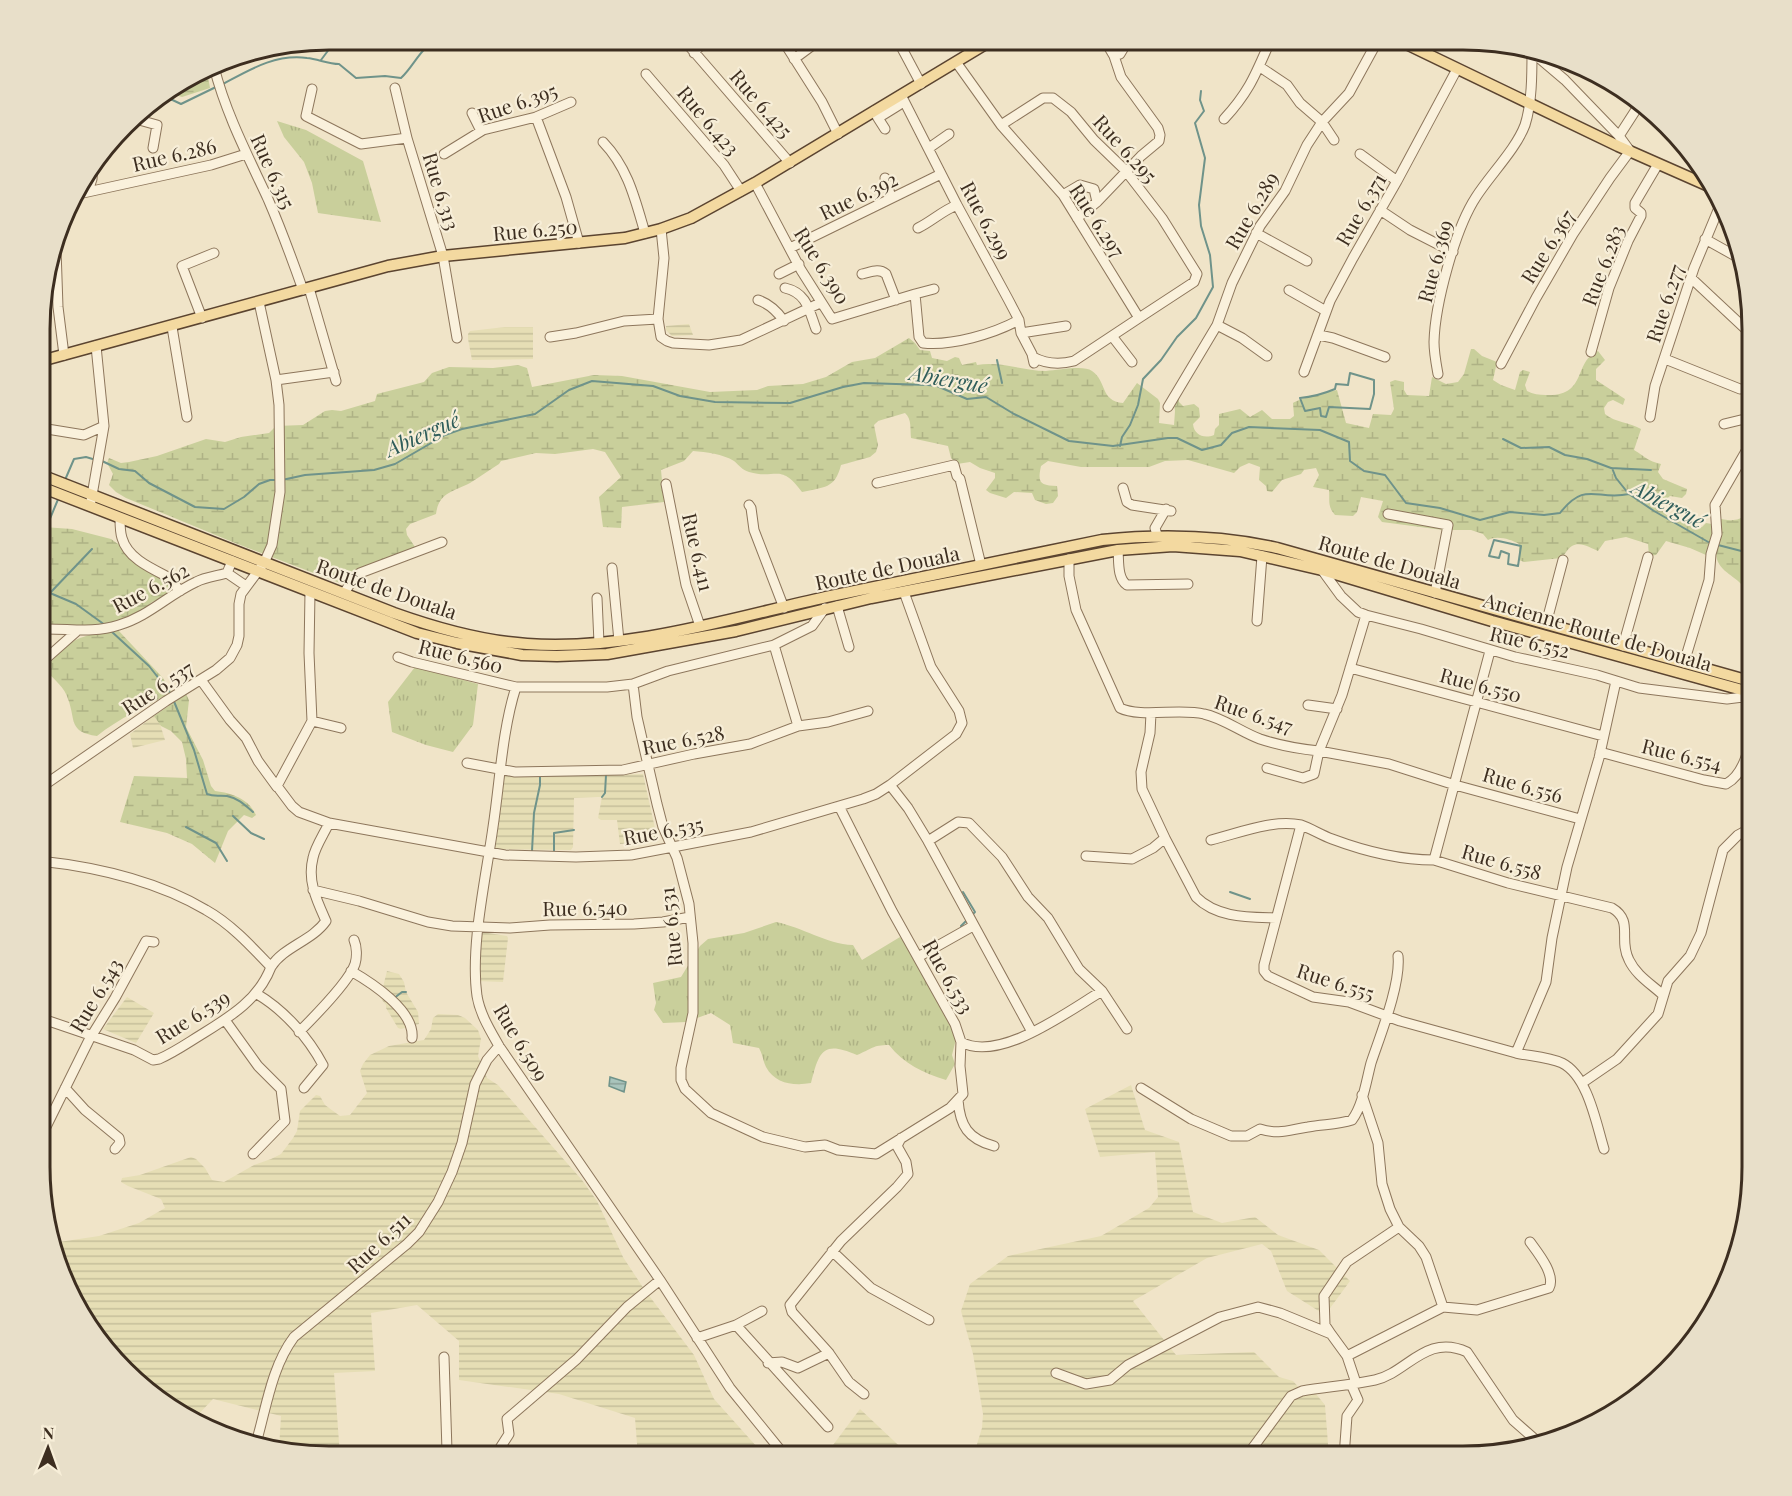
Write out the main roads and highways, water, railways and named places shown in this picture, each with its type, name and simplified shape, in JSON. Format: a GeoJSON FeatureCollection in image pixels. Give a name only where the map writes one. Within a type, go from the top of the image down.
{"type":"FeatureCollection","features":[{"type":"Feature","properties":{"kind":"main road","name":"Rue 6.250"},"geometry":{"type":"LineString","coordinates":[[50,359],[388,266],[443,256],[625,238],[661,229],[691,218],[838,134],[876,115],[976,50]]}},
{"type":"Feature","properties":{"kind":"main road"},"geometry":{"type":"LineString","coordinates":[[1418,50],[1701,184]]}},
{"type":"Feature","properties":{"kind":"main road","name":"Route de Douala"},"geometry":{"type":"LineString","coordinates":[[50,479],[261,567],[344,593],[427,624],[502,642],[561,645],[619,641],[784,608],[824,604],[981,565],[1102,540],[1157,535],[1251,542],[1278,548],[1684,663],[1742,684]]}},
{"type":"Feature","properties":{"kind":"main road","name":"Ancienne Route de Douala"},"geometry":{"type":"LineString","coordinates":[[50,491],[232,561],[261,567],[310,591],[378,619],[437,639],[522,655],[607,654],[736,631],[824,604],[837,606],[1118,550],[1194,547],[1262,556],[1322,570],[1492,621],[1742,685]]}},
{"type":"Feature","properties":{"kind":"water"},"geometry":{"type":"Polygon","coordinates":[[[610,1077],[626,1082],[624,1092],[609,1086],[610,1077]]]}},
{"type":"Feature","properties":{"kind":"waterway"},"geometry":{"type":"LineString","coordinates":[[321,60],[328,50]]}},
{"type":"Feature","properties":{"kind":"waterway"},"geometry":{"type":"LineString","coordinates":[[223,84],[264,64],[295,57],[339,64],[356,78],[385,76],[401,78],[424,50]]}},
{"type":"Feature","properties":{"kind":"waterway"},"geometry":{"type":"LineString","coordinates":[[171,99],[181,104],[218,86]]}},
{"type":"Feature","properties":{"kind":"waterway"},"geometry":{"type":"LineString","coordinates":[[1120,446],[1138,405],[1143,379],[1161,360],[1177,337],[1196,318],[1213,287],[1210,255],[1201,226],[1199,205],[1205,158],[1195,123],[1204,111],[1200,100],[1201,91]]}},
{"type":"Feature","properties":{"kind":"waterway"},"geometry":{"type":"LineString","coordinates":[[997,360],[1002,383]]}},
{"type":"Feature","properties":{"kind":"waterway"},"geometry":{"type":"LineString","coordinates":[[1350,373],[1374,380],[1374,394],[1370,409],[1329,407],[1326,417],[1321,416],[1320,408],[1305,411],[1300,398],[1331,391],[1335,389],[1336,384],[1348,385],[1350,373]]}},
{"type":"Feature","properties":{"kind":"waterway","name":"Abiergué"},"geometry":{"type":"LineString","coordinates":[[282,480],[305,475],[374,470],[395,464],[445,435],[462,429],[535,414],[569,390],[592,381],[653,386],[680,396],[715,402],[790,403],[864,383],[928,385],[937,386],[967,399],[986,397],[1014,414],[1069,441],[1113,446],[1177,438],[1202,450],[1221,445],[1232,433],[1249,427],[1320,430],[1349,442],[1350,461],[1364,471],[1385,475],[1406,503],[1440,508],[1480,520],[1510,512],[1544,515],[1560,513],[1569,503],[1585,494],[1629,494],[1710,543]]}},
{"type":"Feature","properties":{"kind":"waterway"},"geometry":{"type":"LineString","coordinates":[[1503,439],[1521,448],[1549,447],[1565,455],[1587,459],[1611,468],[1651,470]]}},
{"type":"Feature","properties":{"kind":"waterway","name":"Abiergué"},"geometry":{"type":"LineString","coordinates":[[65,480],[74,459],[86,457],[96,460]]}},
{"type":"Feature","properties":{"kind":"waterway","name":"Abiergué"},"geometry":{"type":"LineString","coordinates":[[102,461],[119,469],[135,471],[149,483],[195,507],[224,509],[244,497],[259,484],[276,480]]}},
{"type":"Feature","properties":{"kind":"waterway"},"geometry":{"type":"LineString","coordinates":[[1612,468],[1616,478],[1628,493]]}},
{"type":"Feature","properties":{"kind":"waterway","name":"Abiergué"},"geometry":{"type":"LineString","coordinates":[[50,519],[59,497]]}},
{"type":"Feature","properties":{"kind":"waterway"},"geometry":{"type":"LineString","coordinates":[[1494,540],[1521,546],[1518,566],[1508,564],[1509,554],[1501,551],[1499,558],[1489,556],[1494,540]]}},
{"type":"Feature","properties":{"kind":"waterway","name":"Abiergué"},"geometry":{"type":"LineString","coordinates":[[1718,545],[1742,551]]}},
{"type":"Feature","properties":{"kind":"waterway","name":"Abiergué"},"geometry":{"type":"LineString","coordinates":[[50,593],[92,549]]}},
{"type":"Feature","properties":{"kind":"waterway"},"geometry":{"type":"LineString","coordinates":[[50,593],[76,604],[105,625]]}},
{"type":"Feature","properties":{"kind":"waterway"},"geometry":{"type":"LineString","coordinates":[[111,631],[149,666],[171,694]]}},
{"type":"Feature","properties":{"kind":"waterway"},"geometry":{"type":"LineString","coordinates":[[173,699],[194,750],[207,794],[235,798],[253,812]]}},
{"type":"Feature","properties":{"kind":"waterway"},"geometry":{"type":"LineString","coordinates":[[602,797],[605,793],[606,775]]}},
{"type":"Feature","properties":{"kind":"waterway"},"geometry":{"type":"LineString","coordinates":[[532,851],[534,813],[540,776]]}},
{"type":"Feature","properties":{"kind":"waterway"},"geometry":{"type":"LineString","coordinates":[[233,816],[251,833],[264,839]]}},
{"type":"Feature","properties":{"kind":"waterway"},"geometry":{"type":"LineString","coordinates":[[186,827],[216,843],[227,861]]}},
{"type":"Feature","properties":{"kind":"waterway"},"geometry":{"type":"LineString","coordinates":[[554,851],[554,833],[574,830]]}},
{"type":"Feature","properties":{"kind":"waterway"},"geometry":{"type":"LineString","coordinates":[[963,892],[975,912],[972,915]]}},
{"type":"Feature","properties":{"kind":"waterway"},"geometry":{"type":"LineString","coordinates":[[1230,892],[1250,899]]}},
{"type":"Feature","properties":{"kind":"waterway"},"geometry":{"type":"LineString","coordinates":[[961,926],[968,919]]}},
{"type":"Feature","properties":{"kind":"waterway"},"geometry":{"type":"LineString","coordinates":[[393,999],[402,992],[406,992]]}}]}
